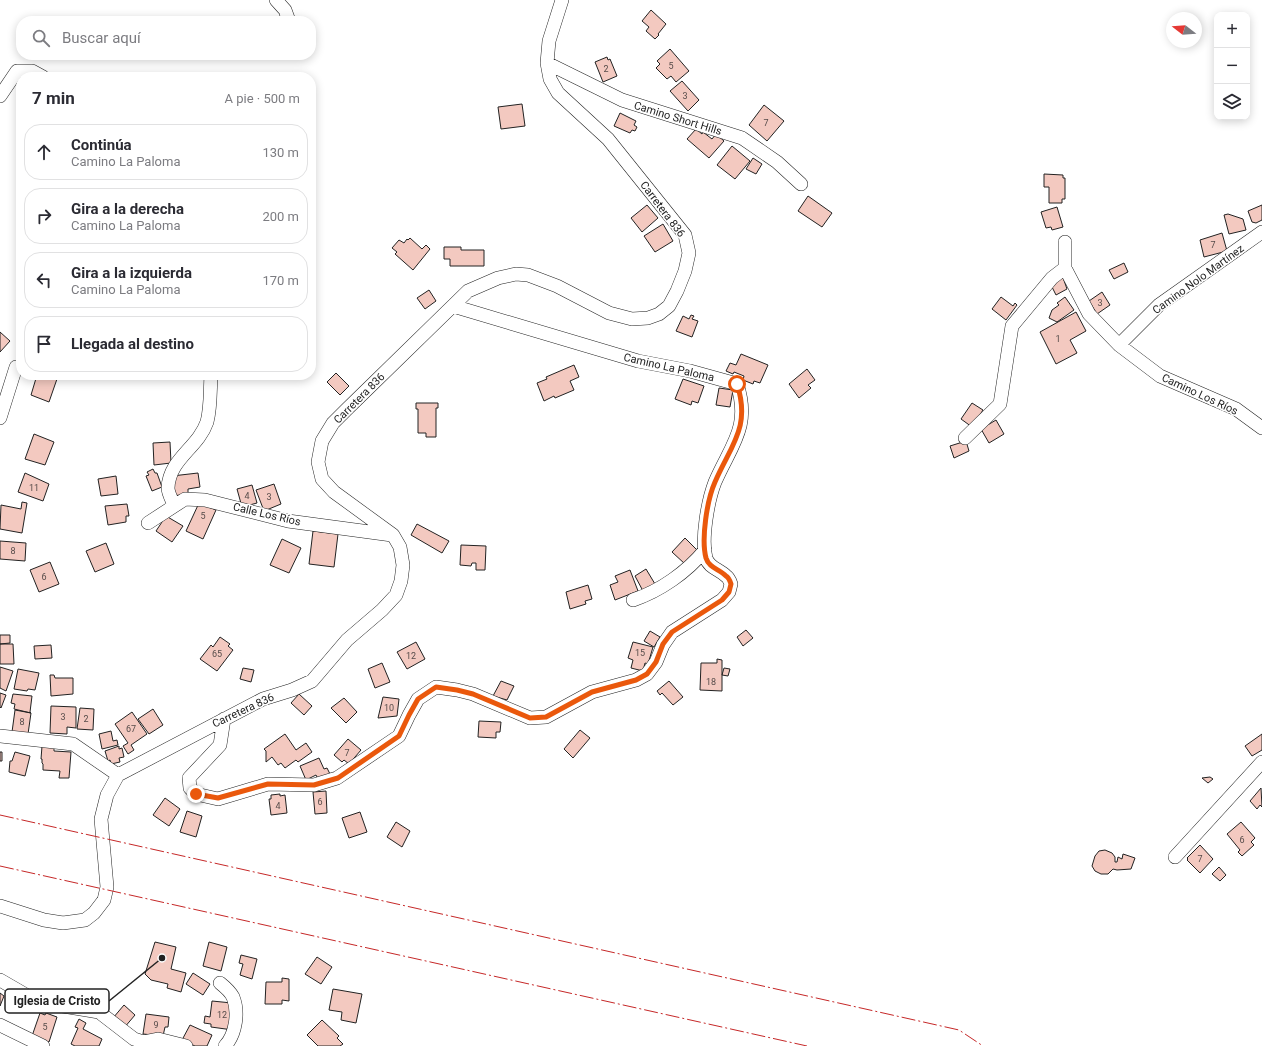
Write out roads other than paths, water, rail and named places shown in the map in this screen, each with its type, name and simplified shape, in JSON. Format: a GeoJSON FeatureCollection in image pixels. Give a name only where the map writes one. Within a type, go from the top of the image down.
{"type":"FeatureCollection","features":[{"type":"Feature","properties":{"kind":"street"},"geometry":{"type":"LineString","coordinates":[[276,0],[285,10],[287,16]]}},
{"type":"Feature","properties":{"kind":"street","name":"Carretera 836"},"geometry":{"type":"LineString","coordinates":[[118,775],[263,699],[292,690],[312,681],[346,640],[382,610],[396,595],[401,581],[403,565],[400,547],[393,535],[334,492],[322,478],[318,462],[322,441],[333,423],[468,291],[498,278],[516,274],[528,275],[557,286],[609,313],[632,319],[648,318],[659,314],[669,306],[678,291],[689,253],[685,235],[608,139],[558,93],[550,79],[547,63],[550,41],[562,0]]}},
{"type":"Feature","properties":{"kind":"street","name":"Camino Short Hills"},"geometry":{"type":"LineString","coordinates":[[547,63],[622,100],[742,138],[777,162],[801,184]]}},
{"type":"Feature","properties":{"kind":"street"},"geometry":{"type":"LineString","coordinates":[[0,96],[16,72]]}},
{"type":"Feature","properties":{"kind":"street"},"geometry":{"type":"LineString","coordinates":[[16,72],[34,72]]}},
{"type":"Feature","properties":{"kind":"street","name":"Camino Nolo Martínez"},"geometry":{"type":"LineString","coordinates":[[1119,345],[1158,305],[1262,232]]}},
{"type":"Feature","properties":{"kind":"street","name":"Camino Los Ríos"},"geometry":{"type":"LineString","coordinates":[[1064,242],[1065,268],[1089,314],[1119,345],[1160,376],[1236,409],[1262,428]]}},
{"type":"Feature","properties":{"kind":"street"},"geometry":{"type":"LineString","coordinates":[[965,438],[1000,404],[1012,326],[1052,278],[1065,268]]}},
{"type":"Feature","properties":{"kind":"street","name":"Camino La Paloma"},"geometry":{"type":"LineString","coordinates":[[224,719],[220,745],[189,778],[190,788],[196,794],[218,798],[268,784],[314,785],[338,778],[399,736],[418,699],[436,687],[473,694],[530,718],[546,717],[592,692],[636,680],[647,674],[656,662],[663,644],[672,632],[722,600],[729,592],[731,584],[727,576],[708,563],[705,550],[704,532],[715,483],[737,438],[742,413],[740,392],[737,384],[690,371],[638,361],[453,306]]}},
{"type":"Feature","properties":{"kind":"street"},"geometry":{"type":"LineString","coordinates":[[0,418],[16,367]]}},
{"type":"Feature","properties":{"kind":"street"},"geometry":{"type":"LineString","coordinates":[[174,505],[168,489],[170,475],[176,463],[199,438],[207,421],[211,380]]}},
{"type":"Feature","properties":{"kind":"street","name":"Calle Los Ríos"},"geometry":{"type":"LineString","coordinates":[[148,523],[185,499],[205,500],[288,521],[393,535]]}},
{"type":"Feature","properties":{"kind":"street"},"geometry":{"type":"LineString","coordinates":[[633,600],[652,592],[674,578],[694,564],[705,550]]}},
{"type":"Feature","properties":{"kind":"street"},"geometry":{"type":"LineString","coordinates":[[0,736],[73,744],[118,775],[107,795],[101,819],[107,887],[104,900],[94,913],[85,920],[63,923],[44,920],[0,906]]}},
{"type":"Feature","properties":{"kind":"street"},"geometry":{"type":"LineString","coordinates":[[1174,857],[1262,762]]}},
{"type":"Feature","properties":{"kind":"street"},"geometry":{"type":"LineString","coordinates":[[0,980],[38,1002],[99,1012],[134,1039],[143,1042],[158,1039],[176,1042],[186,1046]]}},
{"type":"Feature","properties":{"kind":"street"},"geometry":{"type":"LineString","coordinates":[[220,983],[226,988],[232,997],[237,1014],[234,1028],[226,1046]]}},
{"type":"Feature","properties":{"kind":"street"},"geometry":{"type":"LineString","coordinates":[[0,1025],[43,1046]]}},
{"type":"Feature","properties":{"kind":"place","name":"Iglesia de Cristo"},"geometry":{"type":"Point","coordinates":[162,958]}}]}
